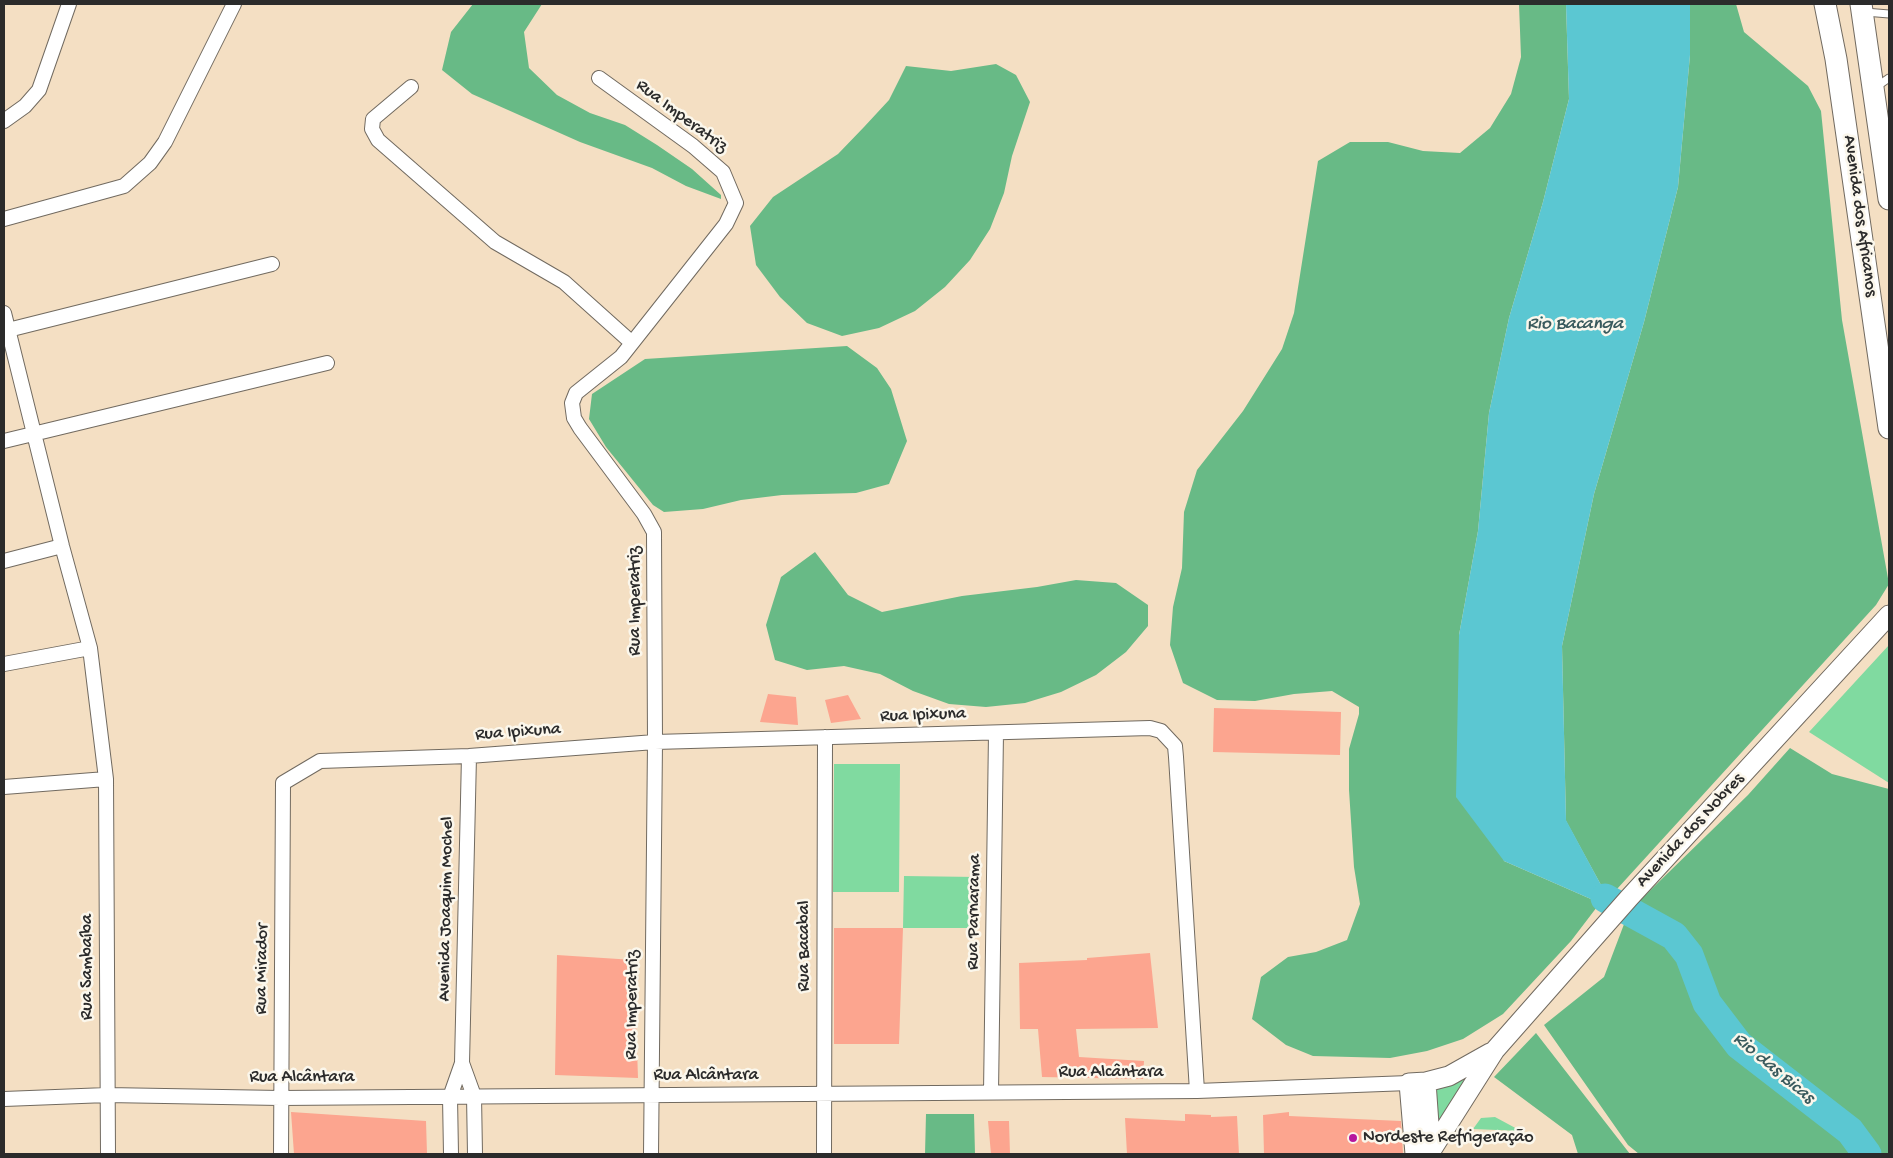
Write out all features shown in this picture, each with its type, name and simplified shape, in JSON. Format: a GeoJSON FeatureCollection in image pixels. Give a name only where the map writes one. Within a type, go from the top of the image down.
{"type":"FeatureCollection","features":[{"type":"Feature","properties":{"kind":"main road","name":"Avenida dos Africanos"},"geometry":{"type":"LineString","coordinates":[[1825,4],[1836,60],[1889,428]]}},
{"type":"Feature","properties":{"kind":"main road","name":"Avenida dos Africanos"},"geometry":{"type":"LineString","coordinates":[[1861,8],[1882,84],[1889,199]]}},
{"type":"Feature","properties":{"kind":"main road","name":"Avenida dos Nobres"},"geometry":{"type":"LineString","coordinates":[[1426,1153],[1495,1050],[1629,898],[1889,615]]}},
{"type":"Feature","properties":{"kind":"main road","name":"Avenida dos Nobres"},"geometry":{"type":"LineString","coordinates":[[1426,1153],[1418,1082],[1463,1070],[1495,1050]]}},
{"type":"Feature","properties":{"kind":"street"},"geometry":{"type":"LineString","coordinates":[[4,121],[25,106],[39,90],[69,4]]}},
{"type":"Feature","properties":{"kind":"street"},"geometry":{"type":"LineString","coordinates":[[4,219],[124,186],[150,163],[165,142],[234,4]]}},
{"type":"Feature","properties":{"kind":"street","name":"Rua Imperatriz"},"geometry":{"type":"LineString","coordinates":[[599,78],[693,146],[723,172],[736,203],[726,224],[632,343],[620,357],[576,393],[571,408],[580,428],[644,514],[654,532],[655,742],[650,1095],[651,1154]]}},
{"type":"Feature","properties":{"kind":"street"},"geometry":{"type":"LineString","coordinates":[[411,87],[373,119],[372,129],[378,140],[495,242],[564,282],[632,343]]}},
{"type":"Feature","properties":{"kind":"street"},"geometry":{"type":"LineString","coordinates":[[6,330],[272,264]]}},
{"type":"Feature","properties":{"kind":"street","name":"Rua Sambaíba"},"geometry":{"type":"LineString","coordinates":[[4,313],[6,330],[90,648],[106,779],[108,1154]]}},
{"type":"Feature","properties":{"kind":"street"},"geometry":{"type":"LineString","coordinates":[[4,441],[326,364]]}},
{"type":"Feature","properties":{"kind":"street"},"geometry":{"type":"LineString","coordinates":[[4,562],[62,546]]}},
{"type":"Feature","properties":{"kind":"street"},"geometry":{"type":"LineString","coordinates":[[4,664],[90,648]]}},
{"type":"Feature","properties":{"kind":"street","name":"Rua Ipixuna"},"geometry":{"type":"LineString","coordinates":[[283,783],[320,760],[469,756],[655,742],[1150,728],[1161,731],[1175,746],[1197,1091]]}},
{"type":"Feature","properties":{"kind":"street","name":"Rua Parnarama"},"geometry":{"type":"LineString","coordinates":[[991,1092],[996,733]]}},
{"type":"Feature","properties":{"kind":"street","name":"Rua Bacabal"},"geometry":{"type":"LineString","coordinates":[[824,1154],[825,737]]}},
{"type":"Feature","properties":{"kind":"street","name":"Avenida Joaquim Mochel"},"geometry":{"type":"LineString","coordinates":[[451,1154],[450,1097],[462,1064],[469,756]]}},
{"type":"Feature","properties":{"kind":"street"},"geometry":{"type":"LineString","coordinates":[[4,787],[106,779]]}},
{"type":"Feature","properties":{"kind":"street","name":"Rua Mirador"},"geometry":{"type":"LineString","coordinates":[[281,1154],[283,783]]}},
{"type":"Feature","properties":{"kind":"street","name":"Avenida Joaquim Mochel"},"geometry":{"type":"LineString","coordinates":[[462,1064],[474,1096],[475,1154]]}},
{"type":"Feature","properties":{"kind":"street","name":"Rua Alcântara"},"geometry":{"type":"LineString","coordinates":[[4,1099],[107,1095],[280,1098],[1197,1091],[1418,1082]]}},
{"type":"Feature","properties":{"kind":"lane"},"geometry":{"type":"LineString","coordinates":[[1861,8],[1889,14]]}},
{"type":"Feature","properties":{"kind":"green space"},"geometry":{"type":"Polygon","coordinates":[[[473,4],[542,4],[524,32],[529,68],[557,95],[590,113],[625,125],[657,145],[692,169],[721,195],[721,199],[686,186],[652,168],[580,142],[472,94],[442,70],[451,32],[473,4]]]}},
{"type":"Feature","properties":{"kind":"green space"},"geometry":{"type":"Polygon","coordinates":[[[1519,4],[1566,4],[1569,99],[1543,202],[1509,318],[1489,413],[1478,531],[1459,635],[1504,861],[1600,903],[1571,941],[1503,1014],[1463,1039],[1427,1051],[1390,1058],[1313,1056],[1286,1045],[1252,1019],[1261,977],[1288,957],[1316,952],[1347,940],[1360,904],[1354,867],[1349,790],[1349,749],[1359,714],[1359,707],[1332,691],[1294,694],[1255,701],[1217,700],[1183,683],[1170,645],[1173,607],[1182,568],[1184,512],[1197,470],[1243,411],[1282,349],[1294,313],[1318,161],[1350,142],[1388,142],[1423,151],[1460,153],[1490,128],[1511,94],[1521,57],[1519,4]]]}},
{"type":"Feature","properties":{"kind":"green space"},"geometry":{"type":"Polygon","coordinates":[[[1690,4],[1736,4],[1744,32],[1808,86],[1821,111],[1842,320],[1889,584],[1876,605],[1617,889],[1607,896],[1566,821],[1562,646],[1594,494],[1644,322],[1678,187],[1690,55],[1690,4]]]}},
{"type":"Feature","properties":{"kind":"green space"},"geometry":{"type":"Polygon","coordinates":[[[996,64],[1016,75],[1030,102],[1012,156],[1004,193],[990,229],[970,260],[945,287],[915,311],[879,328],[842,336],[807,323],[780,297],[756,265],[750,226],[773,197],[838,154],[889,100],[906,66],[951,71],[996,64]]]}},
{"type":"Feature","properties":{"kind":"green space"},"geometry":{"type":"Polygon","coordinates":[[[847,346],[877,368],[891,389],[907,441],[889,484],[856,493],[782,495],[741,500],[703,509],[664,512],[653,505],[606,447],[589,419],[592,394],[645,359],[847,346]]]}},
{"type":"Feature","properties":{"kind":"green space"},"geometry":{"type":"Polygon","coordinates":[[[815,552],[848,595],[882,612],[962,596],[1037,587],[1076,580],[1116,583],[1148,605],[1148,626],[1126,652],[1096,675],[1061,692],[1025,703],[986,707],[949,704],[913,691],[880,674],[844,666],[807,670],[775,660],[766,625],[781,577],[815,552]]]}},
{"type":"Feature","properties":{"kind":"green space"},"geometry":{"type":"Polygon","coordinates":[[[1889,645],[1889,783],[1809,732],[1889,645]]]}},
{"type":"Feature","properties":{"kind":"green space"},"geometry":{"type":"Polygon","coordinates":[[[1790,748],[1832,774],[1889,789],[1889,1154],[1639,1154],[1628,1145],[1544,1025],[1604,977],[1629,911],[1748,795],[1790,748]]]}},
{"type":"Feature","properties":{"kind":"green space"},"geometry":{"type":"Polygon","coordinates":[[[834,764],[900,764],[899,892],[833,892],[834,764]]]}},
{"type":"Feature","properties":{"kind":"green space"},"geometry":{"type":"Polygon","coordinates":[[[904,876],[977,877],[978,928],[903,928],[904,876]]]}},
{"type":"Feature","properties":{"kind":"green space"},"geometry":{"type":"Polygon","coordinates":[[[1536,1033],[1630,1154],[1578,1154],[1572,1135],[1494,1077],[1536,1033]]]}},
{"type":"Feature","properties":{"kind":"green space"},"geometry":{"type":"Polygon","coordinates":[[[1472,1071],[1438,1138],[1434,1086],[1472,1071]]]}},
{"type":"Feature","properties":{"kind":"green space"},"geometry":{"type":"Polygon","coordinates":[[[926,1114],[974,1114],[975,1154],[925,1154],[926,1114]]]}},
{"type":"Feature","properties":{"kind":"green space"},"geometry":{"type":"Polygon","coordinates":[[[1495,1117],[1521,1131],[1473,1129],[1481,1118],[1495,1117]]]}},
{"type":"Feature","properties":{"kind":"water","name":"Rio Bacanga"},"geometry":{"type":"Polygon","coordinates":[[[1566,4],[1690,4],[1690,55],[1678,187],[1644,322],[1594,494],[1562,646],[1566,820],[1607,896],[1600,903],[1504,861],[1456,797],[1459,635],[1478,531],[1489,413],[1509,318],[1543,202],[1569,99],[1566,4]]]}},
{"type":"Feature","properties":{"kind":"building"},"geometry":{"type":"Polygon","coordinates":[[[768,694],[796,697],[798,725],[760,722],[768,694]]]}},
{"type":"Feature","properties":{"kind":"building"},"geometry":{"type":"Polygon","coordinates":[[[848,695],[861,719],[831,723],[825,700],[848,695]]]}},
{"type":"Feature","properties":{"kind":"building"},"geometry":{"type":"Polygon","coordinates":[[[1214,708],[1341,712],[1340,755],[1213,752],[1214,708]]]}},
{"type":"Feature","properties":{"kind":"building"},"geometry":{"type":"Polygon","coordinates":[[[834,928],[903,928],[899,1044],[834,1044],[834,928]]]}},
{"type":"Feature","properties":{"kind":"building"},"geometry":{"type":"Polygon","coordinates":[[[1150,953],[1158,1028],[1076,1029],[1079,1057],[1144,1061],[1143,1079],[1042,1077],[1038,1029],[1020,1029],[1019,963],[1087,960],[1087,958],[1150,953]]]}},
{"type":"Feature","properties":{"kind":"building"},"geometry":{"type":"Polygon","coordinates":[[[557,955],[634,960],[638,1078],[555,1075],[557,955]]]}},
{"type":"Feature","properties":{"kind":"building"},"geometry":{"type":"Polygon","coordinates":[[[291,1112],[426,1121],[427,1154],[294,1154],[291,1112]]]}},
{"type":"Feature","properties":{"kind":"building","name":"Nordeste Refrigeração"},"geometry":{"type":"Polygon","coordinates":[[[1289,1112],[1289,1116],[1401,1121],[1403,1154],[1264,1154],[1263,1115],[1289,1112]]]}},
{"type":"Feature","properties":{"kind":"building"},"geometry":{"type":"Polygon","coordinates":[[[1185,1114],[1211,1115],[1211,1117],[1237,1116],[1239,1154],[1127,1154],[1125,1118],[1185,1121],[1185,1114]]]}},
{"type":"Feature","properties":{"kind":"building"},"geometry":{"type":"Polygon","coordinates":[[[988,1121],[1009,1121],[1010,1154],[991,1154],[988,1121]]]}},
{"type":"Feature","properties":{"kind":"waterway","name":"Rio das Bicas"},"geometry":{"type":"LineString","coordinates":[[1605,898],[1674,936],[1689,955],[1707,1003],[1739,1045],[1850,1131],[1867,1154]]}},
{"type":"Feature","properties":{"kind":"place","name":"Nordeste Refrigeração"},"geometry":{"type":"Point","coordinates":[1353,1138]}}]}
